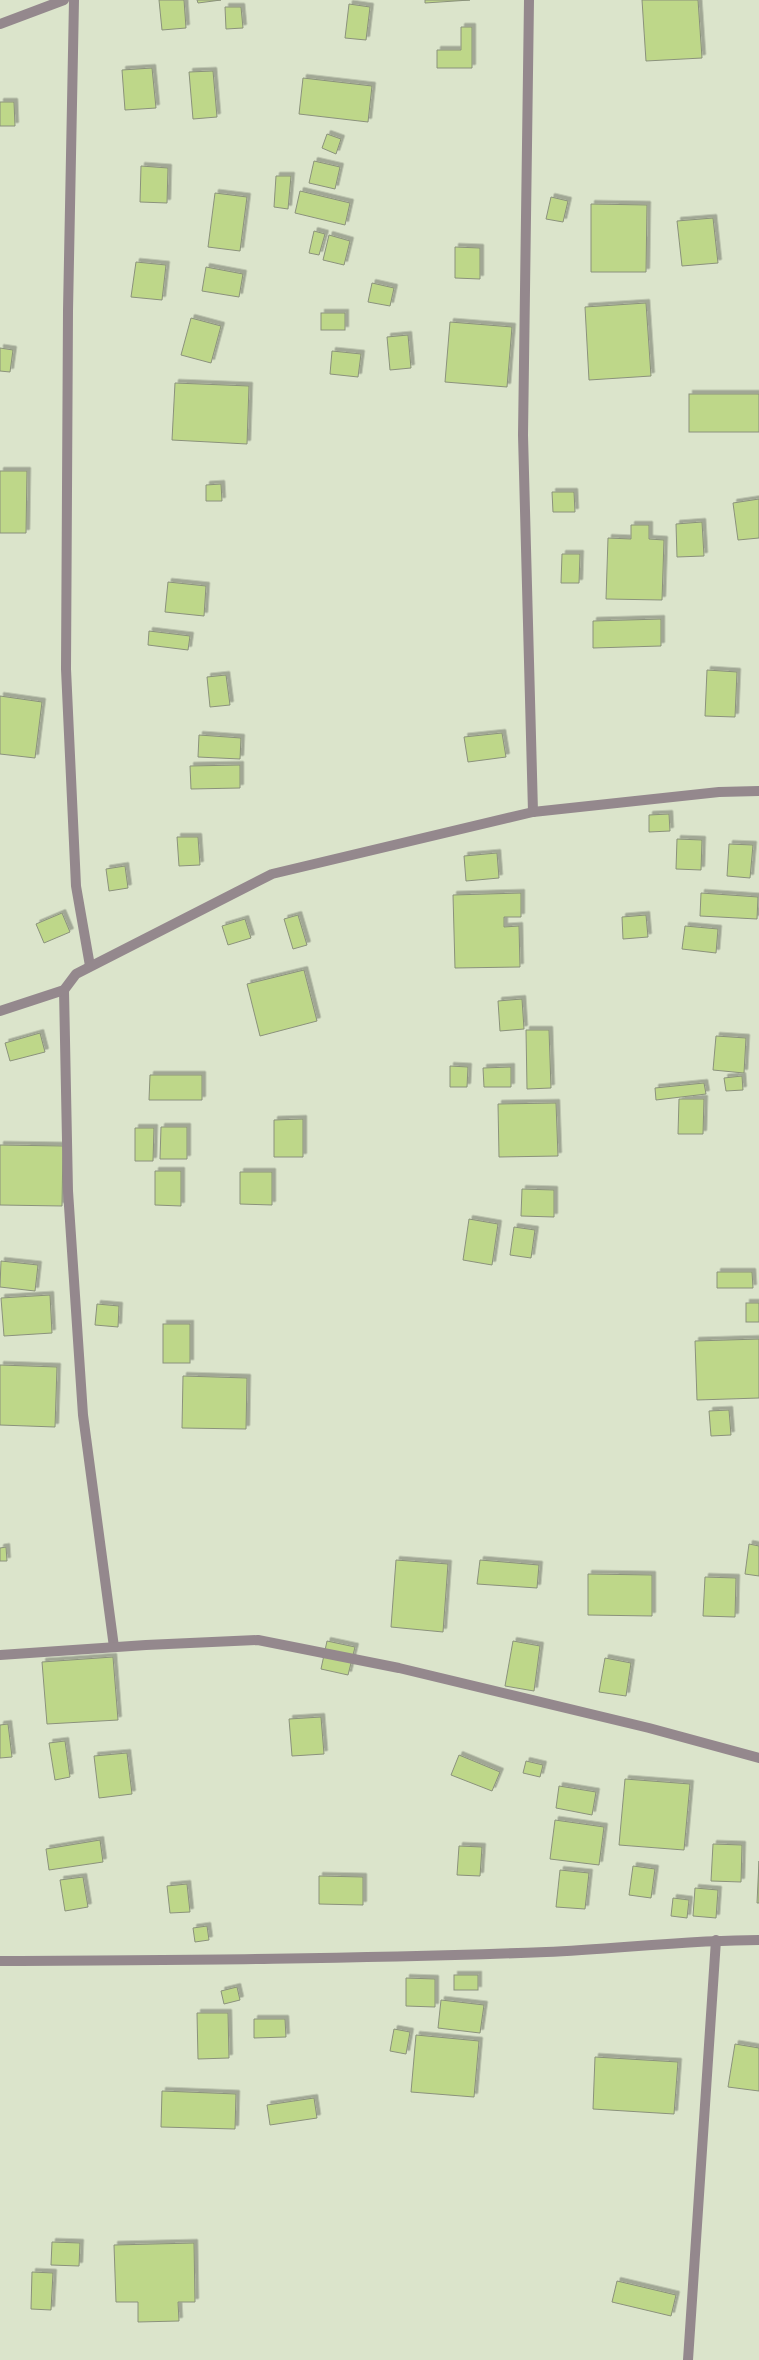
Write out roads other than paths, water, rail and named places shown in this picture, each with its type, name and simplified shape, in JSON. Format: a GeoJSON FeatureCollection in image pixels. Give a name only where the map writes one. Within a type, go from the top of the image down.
{"type":"FeatureCollection","features":[{"type":"Feature","properties":{"kind":"street"},"geometry":{"type":"LineString","coordinates":[[0,24],[64,0]]}},
{"type":"Feature","properties":{"kind":"street"},"geometry":{"type":"LineString","coordinates":[[74,0],[68,319],[66,669],[76,886],[90,966]]}},
{"type":"Feature","properties":{"kind":"street"},"geometry":{"type":"LineString","coordinates":[[529,0],[523,435],[532,812]]}},
{"type":"Feature","properties":{"kind":"street"},"geometry":{"type":"LineString","coordinates":[[0,1011],[64,990],[76,974],[90,966],[272,874],[532,812],[719,792],[759,791]]}},
{"type":"Feature","properties":{"kind":"street"},"geometry":{"type":"LineString","coordinates":[[64,990],[68,1191],[83,1407],[114,1647]]}},
{"type":"Feature","properties":{"kind":"street"},"geometry":{"type":"LineString","coordinates":[[0,1655],[114,1647],[258,1640],[399,1668],[650,1728],[759,1758]]}},
{"type":"Feature","properties":{"kind":"street"},"geometry":{"type":"LineString","coordinates":[[688,2360],[716,1940]]}},
{"type":"Feature","properties":{"kind":"street"},"geometry":{"type":"LineString","coordinates":[[0,1961],[238,1959],[547,1952],[716,1940],[759,1940]]}}]}
